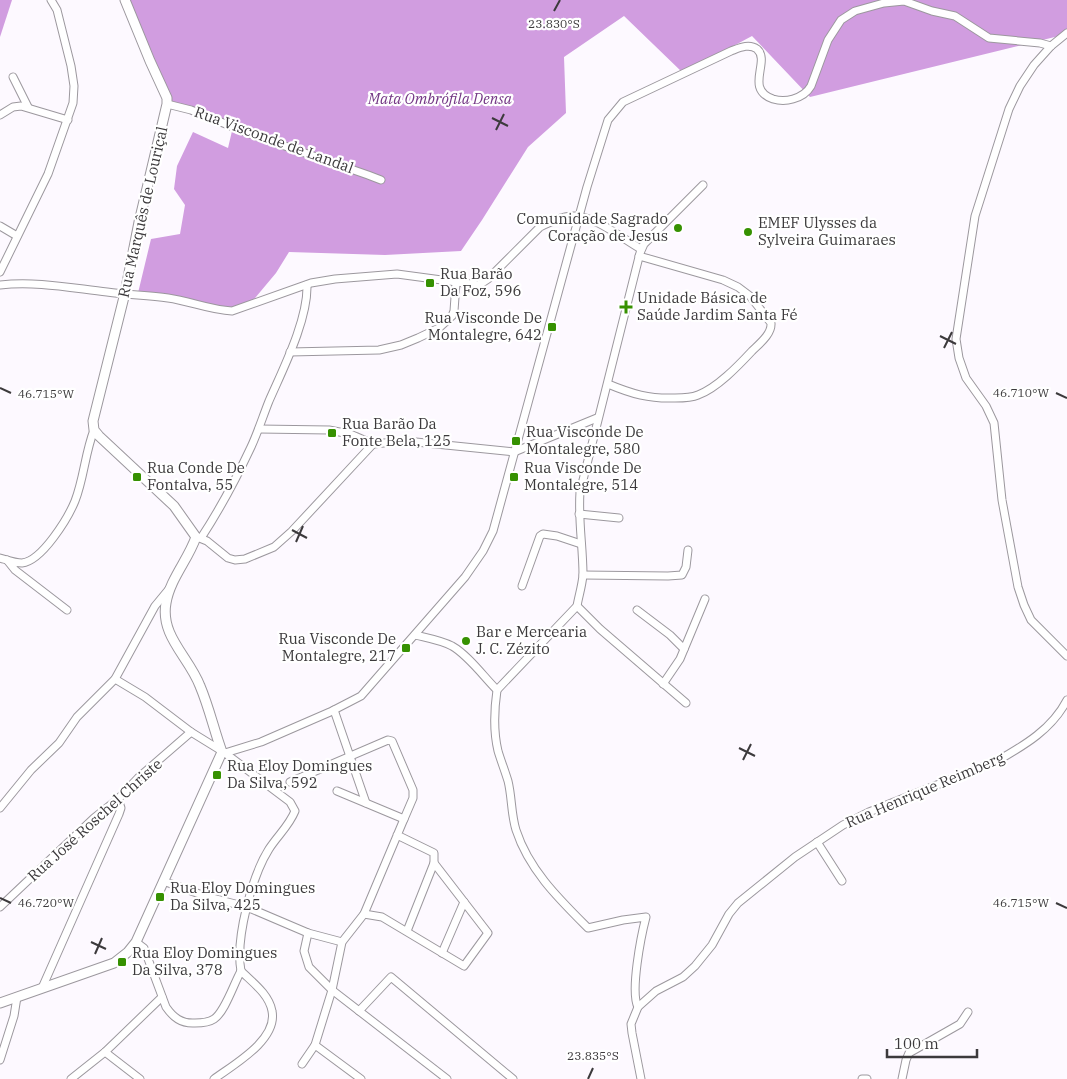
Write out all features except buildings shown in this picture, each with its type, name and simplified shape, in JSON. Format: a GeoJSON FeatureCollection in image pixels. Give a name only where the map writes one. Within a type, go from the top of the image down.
{"type":"FeatureCollection","features":[{"type":"Feature","properties":{"kind":"main road"},"geometry":{"type":"LineString","coordinates":[[125,0],[167,98],[167,104]]}},
{"type":"Feature","properties":{"kind":"main road","name":"Rua Marquês de Louriçal"},"geometry":{"type":"LineString","coordinates":[[94,430],[93,421],[125,293],[139,222],[167,104]]}},
{"type":"Feature","properties":{"kind":"main road"},"geometry":{"type":"LineString","coordinates":[[0,1004],[114,963],[128,952],[136,942],[224,752],[200,686],[165,624],[165,610],[170,589],[198,537],[174,506],[94,430]]}},
{"type":"Feature","properties":{"kind":"street"},"geometry":{"type":"LineString","coordinates":[[10,284],[0,274],[48,174],[73,103],[74,86],[57,10],[51,0]]}},
{"type":"Feature","properties":{"kind":"street"},"geometry":{"type":"LineString","coordinates":[[224,752],[261,742],[361,696],[465,576],[488,543],[493,531],[605,128],[618,106],[631,97],[744,46],[754,47],[760,54],[759,84],[763,92],[770,98],[786,100],[801,96],[813,82],[828,40],[841,20],[855,11],[884,3],[904,1],[938,13],[954,16],[989,38],[1051,46]]}},
{"type":"Feature","properties":{"kind":"street"},"geometry":{"type":"LineString","coordinates":[[1067,33],[1051,46],[1027,73],[1014,97],[982,193],[973,228],[956,339],[959,358],[966,378],[986,406],[994,423],[1002,500],[1018,587],[1024,605],[1031,620],[1067,656]]}},
{"type":"Feature","properties":{"kind":"street"},"geometry":{"type":"LineString","coordinates":[[13,77],[28,107]]}},
{"type":"Feature","properties":{"kind":"street","name":"Rua Visconde de Landal"},"geometry":{"type":"LineString","coordinates":[[167,104],[191,110],[253,135],[381,180]]}},
{"type":"Feature","properties":{"kind":"street"},"geometry":{"type":"LineString","coordinates":[[0,115],[17,106],[28,107],[68,120]]}},
{"type":"Feature","properties":{"kind":"street"},"geometry":{"type":"LineString","coordinates":[[641,1079],[631,1024],[638,1007],[634,995],[646,917],[588,928],[541,878],[522,845],[513,818],[508,784],[498,751],[494,728],[494,713],[496,690],[577,606],[583,576],[579,514],[580,492],[641,248],[703,185]]}},
{"type":"Feature","properties":{"kind":"street"},"geometry":{"type":"LineString","coordinates":[[0,285],[38,283],[168,298],[232,311],[307,284],[335,279],[397,274],[479,285],[488,279],[540,227],[560,218],[580,216],[592,220],[641,248]]}},
{"type":"Feature","properties":{"kind":"street"},"geometry":{"type":"LineString","coordinates":[[0,226],[17,236]]}},
{"type":"Feature","properties":{"kind":"street"},"geometry":{"type":"LineString","coordinates":[[608,384],[634,395],[647,398],[697,396],[731,372],[765,337],[772,327],[757,304],[738,286],[639,256]]}},
{"type":"Feature","properties":{"kind":"street"},"geometry":{"type":"LineString","coordinates":[[290,352],[362,351],[396,346],[418,338],[438,328],[454,314],[456,282]]}},
{"type":"Feature","properties":{"kind":"street"},"geometry":{"type":"LineString","coordinates":[[307,284],[304,304],[290,352],[258,429],[235,481],[221,506],[198,537],[216,547],[225,556],[235,560],[245,559],[274,547],[292,531],[373,444]]}},
{"type":"Feature","properties":{"kind":"street"},"geometry":{"type":"LineString","coordinates":[[258,429],[329,430],[350,434],[373,444],[406,441],[514,452],[598,418]]}},
{"type":"Feature","properties":{"kind":"street"},"geometry":{"type":"LineString","coordinates":[[4,559],[17,563],[29,562],[47,546],[75,500],[94,430]]}},
{"type":"Feature","properties":{"kind":"street"},"geometry":{"type":"LineString","coordinates":[[579,514],[620,518]]}},
{"type":"Feature","properties":{"kind":"street"},"geometry":{"type":"LineString","coordinates":[[522,586],[542,534],[557,536],[581,544]]}},
{"type":"Feature","properties":{"kind":"street"},"geometry":{"type":"LineString","coordinates":[[583,576],[682,575],[686,567],[688,550]]}},
{"type":"Feature","properties":{"kind":"street"},"geometry":{"type":"LineString","coordinates":[[4,559],[15,570],[67,610]]}},
{"type":"Feature","properties":{"kind":"street"},"geometry":{"type":"LineString","coordinates":[[0,808],[31,770],[58,743],[76,717],[115,680],[155,606],[170,589]]}},
{"type":"Feature","properties":{"kind":"street"},"geometry":{"type":"LineString","coordinates":[[663,684],[684,649],[705,599]]}},
{"type":"Feature","properties":{"kind":"street"},"geometry":{"type":"LineString","coordinates":[[577,606],[600,629],[686,703]]}},
{"type":"Feature","properties":{"kind":"street"},"geometry":{"type":"LineString","coordinates":[[637,610],[670,635],[684,649]]}},
{"type":"Feature","properties":{"kind":"street"},"geometry":{"type":"LineString","coordinates":[[414,635],[438,640],[453,647],[496,690]]}},
{"type":"Feature","properties":{"kind":"street"},"geometry":{"type":"LineString","coordinates":[[115,680],[145,698],[191,732],[224,752],[290,802],[295,811],[289,824],[270,848],[254,881],[247,907],[240,952],[240,971],[220,1013],[214,1020],[206,1023],[189,1024],[171,1015],[162,998],[144,948],[136,942]]}},
{"type":"Feature","properties":{"kind":"street","name":"Rua Henrique Reimberg"},"geometry":{"type":"LineString","coordinates":[[638,1007],[649,996],[683,977],[695,966],[712,945],[729,914],[738,903],[782,866],[852,820],[959,777],[1010,754],[1047,728],[1067,700]]}},
{"type":"Feature","properties":{"kind":"street"},"geometry":{"type":"LineString","coordinates":[[334,710],[366,803]]}},
{"type":"Feature","properties":{"kind":"street","name":"Rua José Roschel Christe"},"geometry":{"type":"LineString","coordinates":[[0,907],[94,818],[118,799],[138,778],[191,732]]}},
{"type":"Feature","properties":{"kind":"street"},"geometry":{"type":"LineString","coordinates":[[290,782],[388,740],[392,741],[412,790],[413,798],[364,914],[342,942],[332,990],[315,1045],[302,1064]]}},
{"type":"Feature","properties":{"kind":"street"},"geometry":{"type":"LineString","coordinates":[[337,791],[404,819]]}},
{"type":"Feature","properties":{"kind":"street"},"geometry":{"type":"LineString","coordinates":[[42,988],[119,814],[121,808],[118,799]]}},
{"type":"Feature","properties":{"kind":"street"},"geometry":{"type":"LineString","coordinates":[[397,835],[434,853],[434,863],[406,931]]}},
{"type":"Feature","properties":{"kind":"street"},"geometry":{"type":"LineString","coordinates":[[817,842],[842,881]]}},
{"type":"Feature","properties":{"kind":"street"},"geometry":{"type":"LineString","coordinates":[[364,914],[382,917],[464,966],[488,934],[434,863]]}},
{"type":"Feature","properties":{"kind":"street"},"geometry":{"type":"LineString","coordinates":[[163,881],[208,897],[247,907],[308,933],[342,942]]}},
{"type":"Feature","properties":{"kind":"street"},"geometry":{"type":"LineString","coordinates":[[442,953],[464,902]]}},
{"type":"Feature","properties":{"kind":"street"},"geometry":{"type":"LineString","coordinates":[[308,933],[304,951],[309,967],[332,990],[447,1079]]}},
{"type":"Feature","properties":{"kind":"street"},"geometry":{"type":"LineString","coordinates":[[214,1079],[251,1052],[264,1039],[272,1020],[272,1010],[266,997],[240,971]]}},
{"type":"Feature","properties":{"kind":"street"},"geometry":{"type":"LineString","coordinates":[[359,1011],[391,976],[513,1079]]}},
{"type":"Feature","properties":{"kind":"street"},"geometry":{"type":"LineString","coordinates":[[0,1060],[18,997]]}},
{"type":"Feature","properties":{"kind":"street"},"geometry":{"type":"LineString","coordinates":[[71,1079],[105,1052],[162,998]]}},
{"type":"Feature","properties":{"kind":"street"},"geometry":{"type":"LineString","coordinates":[[902,1079],[909,1052],[960,1024],[968,1012]]}},
{"type":"Feature","properties":{"kind":"street"},"geometry":{"type":"LineString","coordinates":[[315,1045],[361,1079]]}},
{"type":"Feature","properties":{"kind":"street"},"geometry":{"type":"LineString","coordinates":[[105,1052],[140,1079]]}},
{"type":"Feature","properties":{"kind":"street"},"geometry":{"type":"LineString","coordinates":[[862,1078],[866,1079]]}},
{"type":"Feature","properties":{"kind":"green space"},"geometry":{"type":"Polygon","coordinates":[[[0,0],[12,0],[0,37],[0,0]]]}},
{"type":"Feature","properties":{"kind":"green space","name":"Mata Ombrófila Densa"},"geometry":{"type":"Polygon","coordinates":[[[129,0],[1067,0],[1067,34],[810,97],[752,36],[683,73],[624,16],[564,57],[566,113],[528,147],[461,251],[385,255],[289,252],[276,273],[250,304],[235,310],[138,293],[151,239],[180,234],[185,205],[174,189],[177,166],[193,132],[228,148],[232,131],[366,174],[166,99],[140,25],[129,0]]]}},
{"type":"Feature","properties":{"kind":"place","name":"Comunidade Sagrado Coração de Jesus"},"geometry":{"type":"Point","coordinates":[678,228]}},
{"type":"Feature","properties":{"kind":"place","name":"EMEF Ulysses da Sylveira Guimaraes"},"geometry":{"type":"Point","coordinates":[748,232]}},
{"type":"Feature","properties":{"kind":"place","name":"Rua Barão Da Foz, 596"},"geometry":{"type":"Point","coordinates":[430,283]}},
{"type":"Feature","properties":{"kind":"place","name":"Unidade Básica de Saúde Jardim Santa Fé"},"geometry":{"type":"Point","coordinates":[626,307]}},
{"type":"Feature","properties":{"kind":"place","name":"Rua Visconde De Montalegre, 642"},"geometry":{"type":"Point","coordinates":[552,327]}},
{"type":"Feature","properties":{"kind":"place","name":"Rua Barão Da Fonte Bela, 125"},"geometry":{"type":"Point","coordinates":[332,433]}},
{"type":"Feature","properties":{"kind":"place","name":"Rua Visconde De Montalegre, 580"},"geometry":{"type":"Point","coordinates":[516,441]}},
{"type":"Feature","properties":{"kind":"place","name":"Rua Conde De Fontalva, 55"},"geometry":{"type":"Point","coordinates":[137,477]}},
{"type":"Feature","properties":{"kind":"place","name":"Rua Visconde De Montalegre, 514"},"geometry":{"type":"Point","coordinates":[514,477]}},
{"type":"Feature","properties":{"kind":"place","name":"Bar e Mercearia J. C. Zézito"},"geometry":{"type":"Point","coordinates":[466,641]}},
{"type":"Feature","properties":{"kind":"place","name":"Rua Visconde De Montalegre, 217"},"geometry":{"type":"Point","coordinates":[406,648]}},
{"type":"Feature","properties":{"kind":"place","name":"Rua Eloy Domingues Da Silva, 592"},"geometry":{"type":"Point","coordinates":[217,775]}},
{"type":"Feature","properties":{"kind":"place","name":"Rua Eloy Domingues Da Silva, 425"},"geometry":{"type":"Point","coordinates":[160,897]}},
{"type":"Feature","properties":{"kind":"place","name":"Rua Eloy Domingues Da Silva, 378"},"geometry":{"type":"Point","coordinates":[122,962]}}]}
